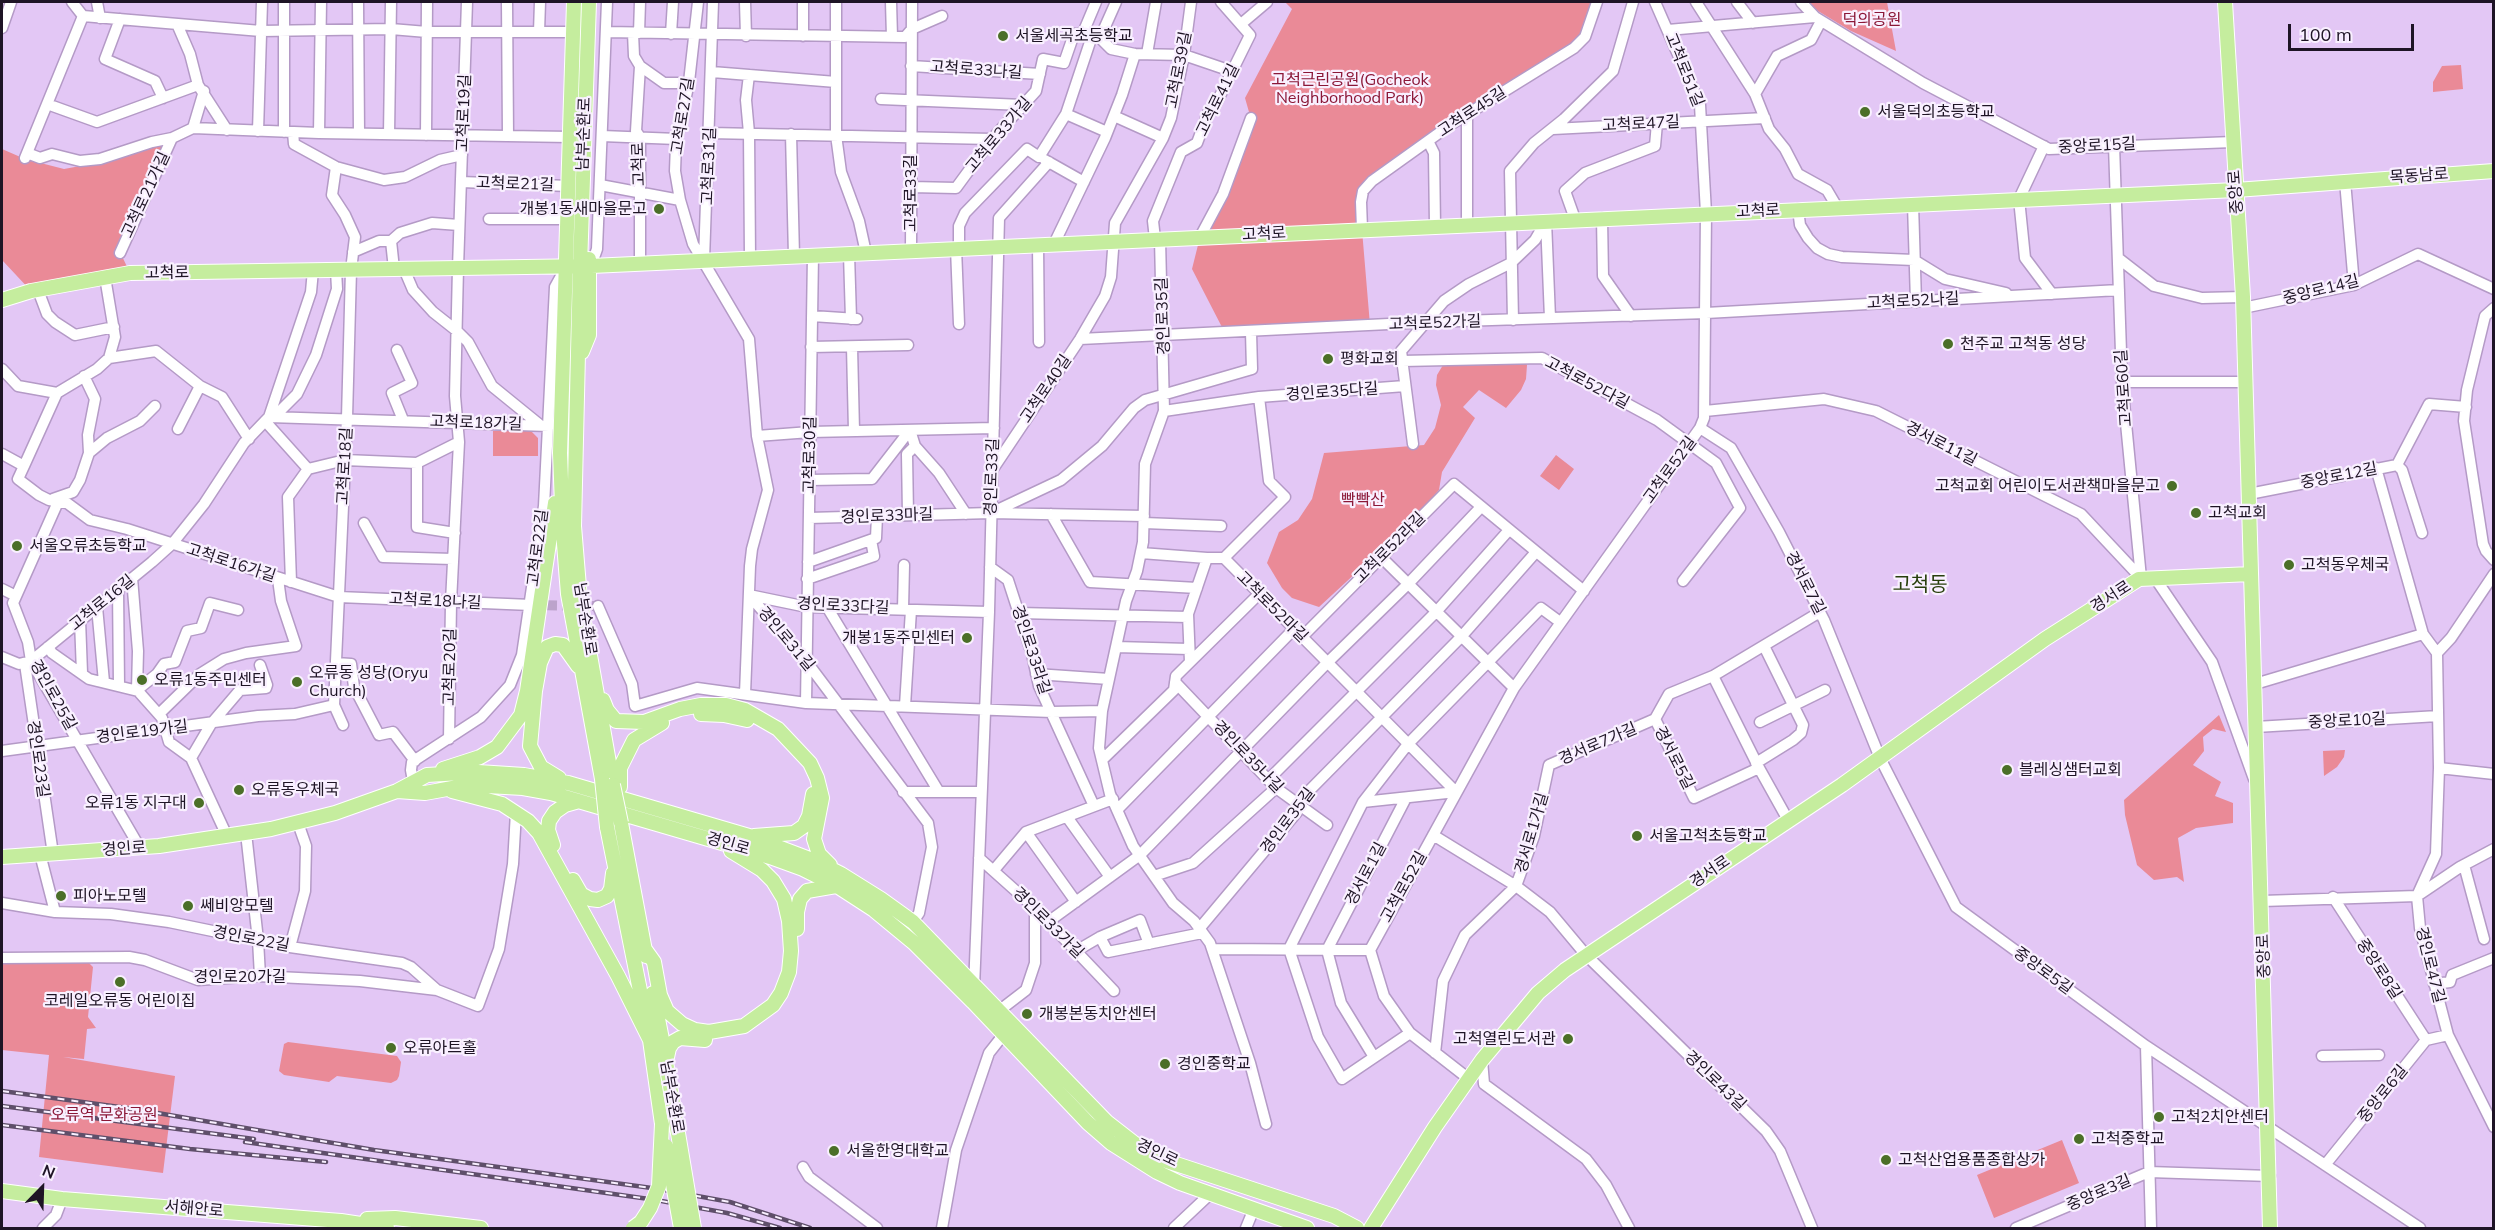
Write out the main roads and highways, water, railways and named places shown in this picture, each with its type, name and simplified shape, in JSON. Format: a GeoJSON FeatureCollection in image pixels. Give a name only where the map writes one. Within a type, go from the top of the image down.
{"type":"FeatureCollection","features":[{"type":"Feature","properties":{"kind":"main road","name":"남부순환로"},"geometry":{"type":"LineString","coordinates":[[574,2],[568,219],[579,266],[560,453],[568,594],[621,823],[666,1062],[694,1228]]}},
{"type":"Feature","properties":{"kind":"main road","name":"남부순환로"},"geometry":{"type":"LineString","coordinates":[[587,670],[574,526],[579,363],[579,266],[589,2]]}},
{"type":"Feature","properties":{"kind":"main road","name":"중앙로"},"geometry":{"type":"LineString","coordinates":[[2225,2],[2243,303],[2269,1128],[2270,1228]]}},
{"type":"Feature","properties":{"kind":"main road","name":"목동남로"},"geometry":{"type":"LineString","coordinates":[[2236,190],[2493,171]]}},
{"type":"Feature","properties":{"kind":"main road","name":"고척로"},"geometry":{"type":"LineString","coordinates":[[2,300],[38,290],[130,273],[579,266],[2019,198],[2236,190]]}},
{"type":"Feature","properties":{"kind":"main road"},"geometry":{"type":"LineString","coordinates":[[427,775],[480,757],[497,747],[521,715],[528,691],[551,544],[560,453]]}},
{"type":"Feature","properties":{"kind":"main road","name":"경서로"},"geometry":{"type":"LineString","coordinates":[[1371,1228],[1435,1127],[1482,1060],[1538,993],[1586,955],[1880,758],[2045,639],[2140,579],[2251,574]]}},
{"type":"Feature","properties":{"kind":"main road"},"geometry":{"type":"LineString","coordinates":[[568,783],[541,767],[530,746],[535,692],[544,652],[555,644],[563,645],[587,670],[607,710],[616,721],[644,722],[681,709],[701,705],[726,705],[745,710],[778,729],[810,763],[817,778],[822,798],[814,839],[819,854],[839,880],[807,891],[800,900],[797,912],[799,952],[788,995],[778,1010],[746,1034],[727,1040],[680,1038],[669,1048],[666,1062]]}},
{"type":"Feature","properties":{"kind":"main road"},"geometry":{"type":"LineString","coordinates":[[612,783],[633,740],[646,732],[685,716],[704,714],[742,718],[774,735],[791,750],[803,766],[813,793],[809,816],[804,826],[794,833],[749,836]]}},
{"type":"Feature","properties":{"kind":"main road","name":"경인로"},"geometry":{"type":"LineString","coordinates":[[2,857],[140,848],[298,823],[335,813],[397,791],[427,775],[478,772],[524,775],[568,783],[749,836],[815,861],[914,943],[1088,1123],[1111,1143],[1157,1172],[1209,1195],[1307,1228]]}},
{"type":"Feature","properties":{"kind":"main road","name":"남부순환로"},"geometry":{"type":"LineString","coordinates":[[612,783],[607,827],[650,1040],[662,1124],[681,1228]]}},
{"type":"Feature","properties":{"kind":"main road","name":"경인로"},"geometry":{"type":"LineString","coordinates":[[397,791],[425,793],[441,788],[470,785],[522,788],[551,793],[714,840],[839,880],[881,899],[913,922],[1107,1122],[1134,1143],[1164,1160],[1334,1216],[1357,1228]]}},
{"type":"Feature","properties":{"kind":"main road"},"geometry":{"type":"LineString","coordinates":[[441,788],[502,804],[516,812],[539,833],[618,976],[650,1040]]}},
{"type":"Feature","properties":{"kind":"main road"},"geometry":{"type":"LineString","coordinates":[[579,801],[565,805],[555,812],[549,821],[548,830],[552,842],[581,894],[598,900],[607,896],[611,889],[614,862]]}},
{"type":"Feature","properties":{"kind":"main road"},"geometry":{"type":"LineString","coordinates":[[644,948],[654,962],[660,995],[667,1011],[682,1024],[695,1030],[710,1032],[744,1026],[773,1005],[781,993],[789,972],[791,951],[789,921],[784,898],[773,881],[762,870],[714,840]]}},
{"type":"Feature","properties":{"kind":"main road"},"geometry":{"type":"LineString","coordinates":[[633,1228],[641,1222],[650,1208],[659,1186],[662,1124]]}},
{"type":"Feature","properties":{"kind":"main road","name":"서해안로"},"geometry":{"type":"LineString","coordinates":[[2,1191],[341,1221],[387,1228]]}},
{"type":"Feature","properties":{"kind":"main road"},"geometry":{"type":"LineString","coordinates":[[341,1221],[394,1218],[482,1228]]}},
{"type":"Feature","properties":{"kind":"tunnel"},"geometry":{"type":"LineString","coordinates":[[532,605],[598,606]]}},
{"type":"Feature","properties":{"kind":"railway"},"geometry":{"type":"LineString","coordinates":[[2,1091],[134,1109],[374,1150],[659,1189],[730,1202],[810,1228]]}},
{"type":"Feature","properties":{"kind":"railway"},"geometry":{"type":"LineString","coordinates":[[2,1106],[254,1139]]}},
{"type":"Feature","properties":{"kind":"railway"},"geometry":{"type":"LineString","coordinates":[[2,1125],[190,1149],[326,1162]]}},
{"type":"Feature","properties":{"kind":"railway"},"geometry":{"type":"LineString","coordinates":[[245,1142],[656,1200],[727,1213],[780,1228]]}},
{"type":"Feature","properties":{"kind":"place","name":"서울세곡초등학교"},"geometry":{"type":"Point","coordinates":[1003,36]}},
{"type":"Feature","properties":{"kind":"place","name":"서울덕의초등학교"},"geometry":{"type":"Point","coordinates":[1865,112]}},
{"type":"Feature","properties":{"kind":"place","name":"개봉1동새마을문고"},"geometry":{"type":"Point","coordinates":[659,209]}},
{"type":"Feature","properties":{"kind":"place","name":"천주교 고척동 성당"},"geometry":{"type":"Point","coordinates":[1948,344]}},
{"type":"Feature","properties":{"kind":"place","name":"평화교회"},"geometry":{"type":"Point","coordinates":[1328,359]}},
{"type":"Feature","properties":{"kind":"place","name":"고척교회 어린이도서관책마을문고"},"geometry":{"type":"Point","coordinates":[2172,486]}},
{"type":"Feature","properties":{"kind":"place","name":"고척교회"},"geometry":{"type":"Point","coordinates":[2196,513]}},
{"type":"Feature","properties":{"kind":"place","name":"서울오류초등학교"},"geometry":{"type":"Point","coordinates":[17,546]}},
{"type":"Feature","properties":{"kind":"place","name":"고척동우체국"},"geometry":{"type":"Point","coordinates":[2289,565]}},
{"type":"Feature","properties":{"kind":"place","name":"개봉1동주민센터"},"geometry":{"type":"Point","coordinates":[967,638]}},
{"type":"Feature","properties":{"kind":"place","name":"오류1동주민센터"},"geometry":{"type":"Point","coordinates":[142,680]}},
{"type":"Feature","properties":{"kind":"place","name":"오류동 성당(Oryu Church)"},"geometry":{"type":"Point","coordinates":[297,682]}},
{"type":"Feature","properties":{"kind":"place","name":"블레싱샘터교회"},"geometry":{"type":"Point","coordinates":[2007,770]}},
{"type":"Feature","properties":{"kind":"place","name":"오류동우체국"},"geometry":{"type":"Point","coordinates":[239,790]}},
{"type":"Feature","properties":{"kind":"place","name":"오류1동 지구대"},"geometry":{"type":"Point","coordinates":[199,803]}},
{"type":"Feature","properties":{"kind":"place","name":"서울고척초등학교"},"geometry":{"type":"Point","coordinates":[1637,836]}},
{"type":"Feature","properties":{"kind":"place","name":"피아노모텔"},"geometry":{"type":"Point","coordinates":[61,896]}},
{"type":"Feature","properties":{"kind":"place","name":"쎄비앙모텔"},"geometry":{"type":"Point","coordinates":[188,906]}},
{"type":"Feature","properties":{"kind":"place","name":"코레일오류동 어린이집"},"geometry":{"type":"Point","coordinates":[120,982]}},
{"type":"Feature","properties":{"kind":"place","name":"개봉본동치안센터"},"geometry":{"type":"Point","coordinates":[1027,1014]}},
{"type":"Feature","properties":{"kind":"place","name":"고척열린도서관"},"geometry":{"type":"Point","coordinates":[1568,1039]}},
{"type":"Feature","properties":{"kind":"place","name":"오류아트홀"},"geometry":{"type":"Point","coordinates":[391,1048]}},
{"type":"Feature","properties":{"kind":"place","name":"경인중학교"},"geometry":{"type":"Point","coordinates":[1165,1064]}},
{"type":"Feature","properties":{"kind":"place","name":"고척2치안센터"},"geometry":{"type":"Point","coordinates":[2159,1117]}},
{"type":"Feature","properties":{"kind":"place","name":"고척중학교"},"geometry":{"type":"Point","coordinates":[2079,1139]}},
{"type":"Feature","properties":{"kind":"place","name":"서울한영대학교"},"geometry":{"type":"Point","coordinates":[834,1151]}},
{"type":"Feature","properties":{"kind":"place","name":"고척산업용품종합상가"},"geometry":{"type":"Point","coordinates":[1886,1160]}},
{"type":"Feature","properties":{"kind":"district","name":"고척동"},"geometry":{"type":"Point","coordinates":[1920,585]}},
{"type":"Feature","properties":{"kind":"park label","name":"덕의공원"},"geometry":{"type":"Point","coordinates":[1872,20]}},
{"type":"Feature","properties":{"kind":"park label","name":"고척근린공원(Gocheok Neighborhood Park)"},"geometry":{"type":"Point","coordinates":[1350,89]}},
{"type":"Feature","properties":{"kind":"park label","name":"빡빡산"},"geometry":{"type":"Point","coordinates":[1363,500]}},
{"type":"Feature","properties":{"kind":"park label","name":"오류역 문화공원"},"geometry":{"type":"Point","coordinates":[104,1115]}}]}
